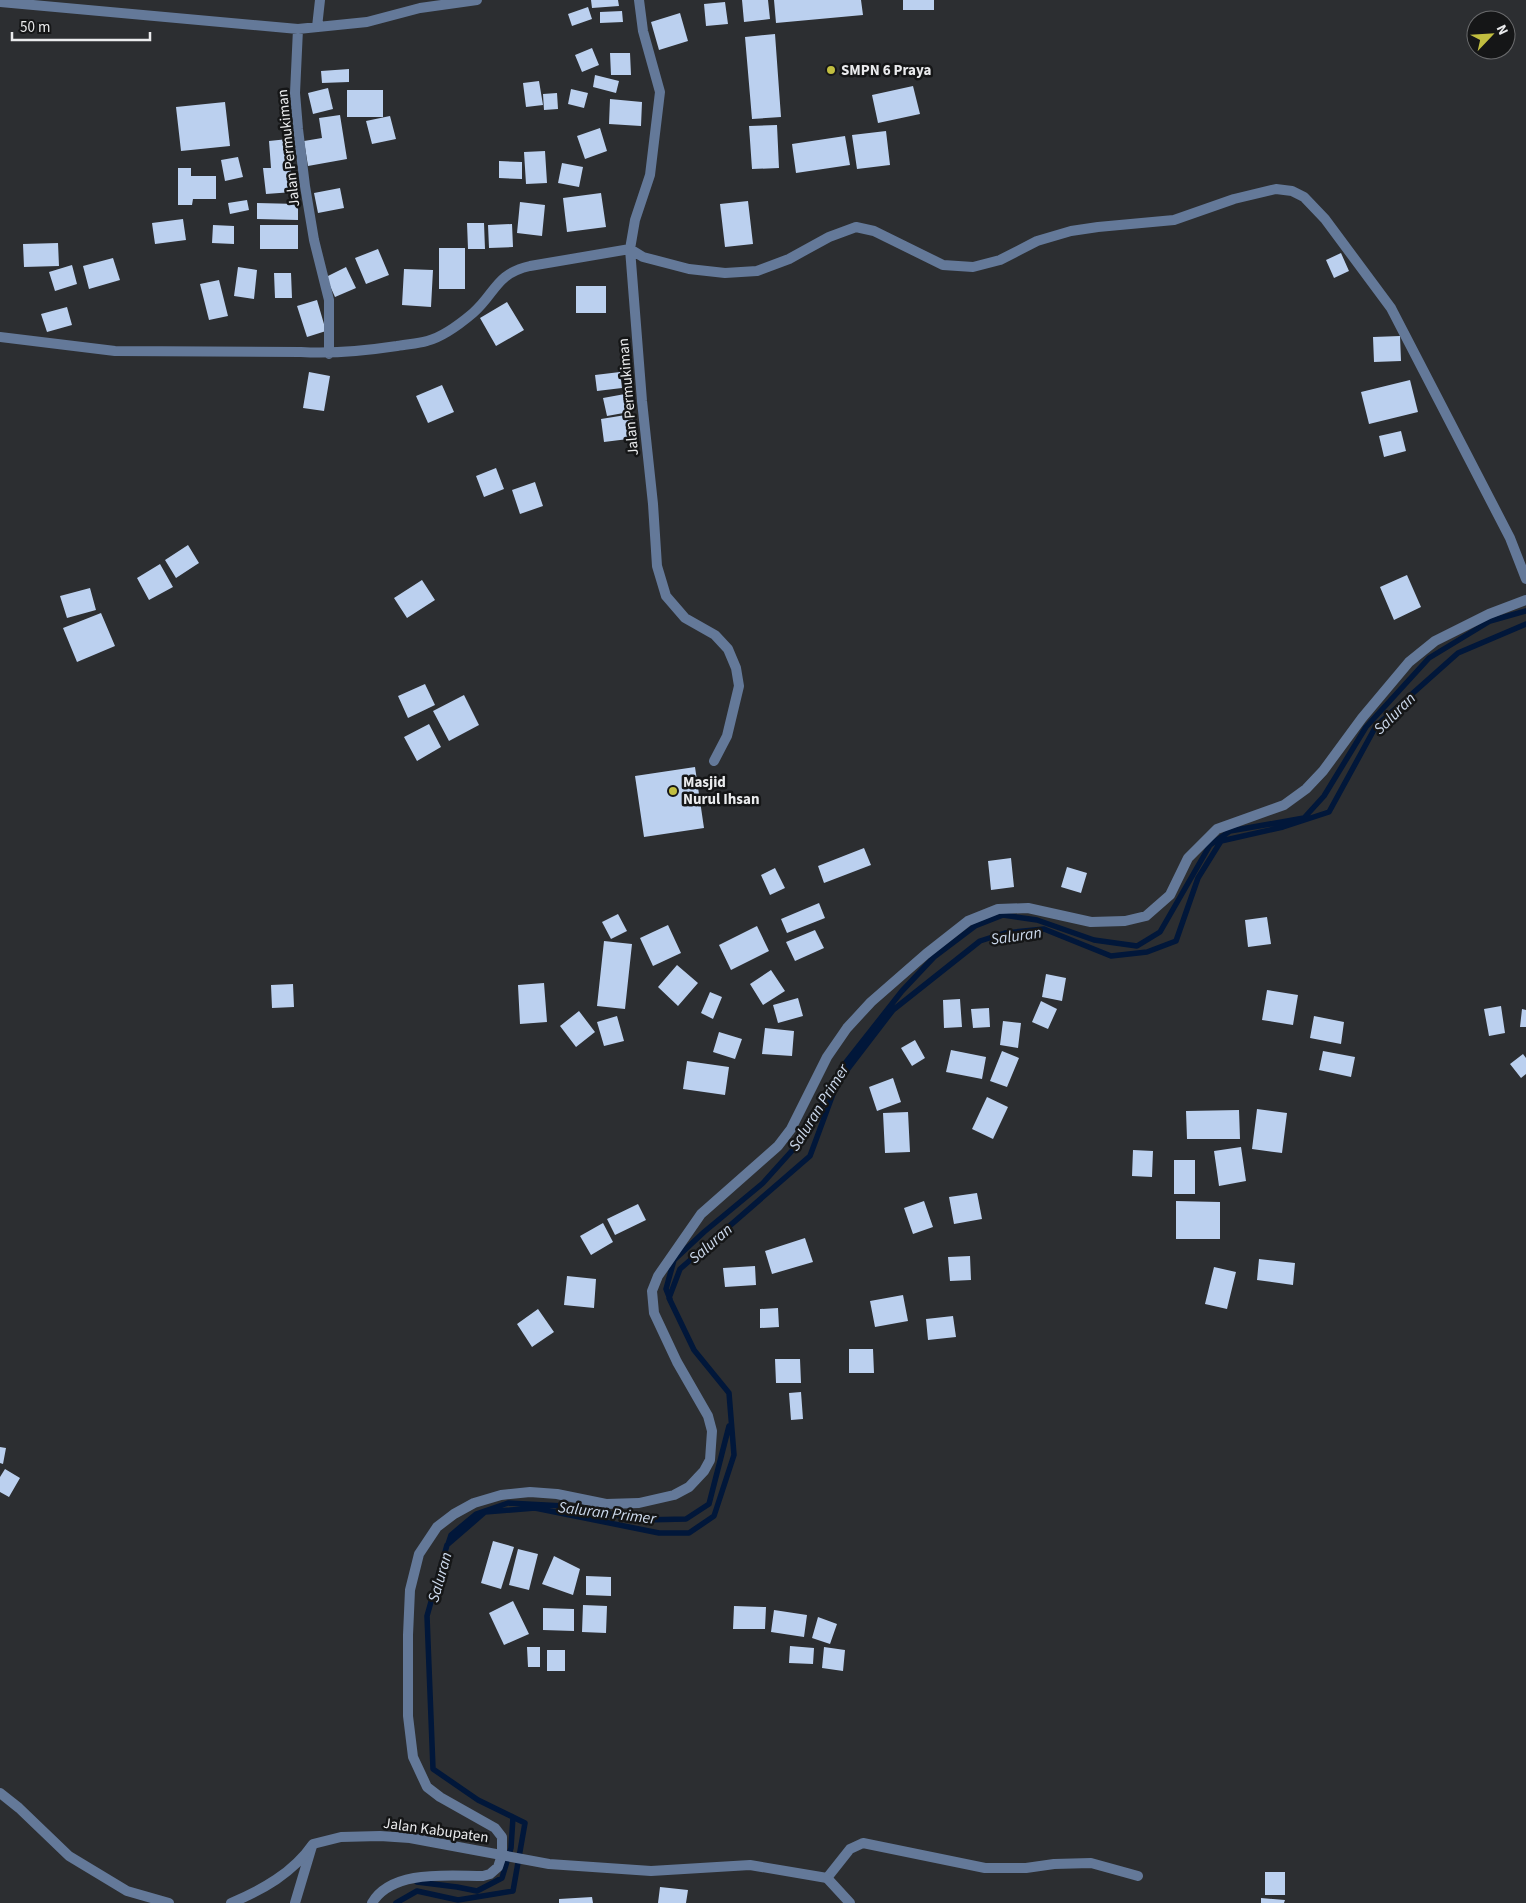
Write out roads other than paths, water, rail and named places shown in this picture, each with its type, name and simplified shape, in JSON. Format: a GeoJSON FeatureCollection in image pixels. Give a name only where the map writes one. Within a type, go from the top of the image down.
{"type":"FeatureCollection","features":[{"type":"Feature","properties":{"kind":"street"},"geometry":{"type":"LineString","coordinates":[[318,27],[320,0]]}},
{"type":"Feature","properties":{"kind":"street"},"geometry":{"type":"LineString","coordinates":[[0,2],[298,29],[367,22],[420,8],[477,0]]}},
{"type":"Feature","properties":{"kind":"street","name":"Jalan Permukiman"},"geometry":{"type":"LineString","coordinates":[[639,0],[643,31],[660,92],[650,175],[635,220],[630,249],[657,566],[666,596],[685,618],[715,635],[728,649],[736,668],[739,686],[727,736],[714,761]]}},
{"type":"Feature","properties":{"kind":"street","name":"Jalan Permukiman"},"geometry":{"type":"LineString","coordinates":[[298,29],[295,93],[298,129],[314,240],[329,300],[329,354]]}},
{"type":"Feature","properties":{"kind":"street"},"geometry":{"type":"LineString","coordinates":[[0,337],[116,350],[329,354],[359,352],[428,341],[451,330],[474,312],[506,274],[517,269],[630,249],[643,256],[689,269],[726,273],[757,271],[789,259],[829,237],[856,227],[874,230],[943,265],[973,268],[1000,260],[1037,241],[1071,231],[1174,220],[1234,199],[1276,189],[1292,191],[1304,197],[1325,219],[1391,308],[1510,538],[1526,579]]}},
{"type":"Feature","properties":{"kind":"street"},"geometry":{"type":"LineString","coordinates":[[372,1903],[381,1892],[392,1884],[409,1879],[431,1876],[483,1876],[490,1874],[498,1867],[506,1855],[502,1837],[495,1828],[440,1797],[427,1787],[413,1757],[408,1716],[408,1635],[410,1590],[420,1554],[437,1527],[454,1514],[474,1503],[501,1495],[530,1492],[557,1494],[606,1504],[639,1503],[674,1495],[689,1487],[704,1471],[710,1460],[712,1431],[708,1416],[677,1362],[654,1313],[652,1291],[658,1276],[701,1214],[778,1146],[791,1129],[827,1056],[848,1028],[872,1002],[926,954],[968,921],[998,909],[1028,908],[1091,922],[1125,921],[1146,916],[1170,895],[1188,858],[1217,829],[1284,805],[1306,789],[1362,718],[1410,662],[1435,642],[1456,630],[1489,614],[1526,600]]}},
{"type":"Feature","properties":{"kind":"street"},"geometry":{"type":"LineString","coordinates":[[0,1792],[69,1856],[127,1891],[168,1903]]}},
{"type":"Feature","properties":{"kind":"street","name":"Jalan Kabupaten"},"geometry":{"type":"LineString","coordinates":[[313,1844],[341,1837],[380,1836],[410,1838],[549,1864],[651,1870],[750,1865],[827,1878]]}},
{"type":"Feature","properties":{"kind":"street"},"geometry":{"type":"LineString","coordinates":[[850,1903],[827,1878],[850,1849],[863,1843],[985,1868],[1026,1868],[1054,1864],[1092,1863],[1138,1876]]}},
{"type":"Feature","properties":{"kind":"street"},"geometry":{"type":"LineString","coordinates":[[231,1903],[272,1884],[307,1852],[313,1844]]}},
{"type":"Feature","properties":{"kind":"street"},"geometry":{"type":"LineString","coordinates":[[295,1903],[313,1844]]}},
{"type":"Feature","properties":{"kind":"waterway","name":"Saluran Primer"},"geometry":{"type":"LineString","coordinates":[[670,1299],[666,1289],[674,1260],[704,1232],[763,1183],[798,1144],[843,1066],[902,991],[934,957],[975,926],[1003,915],[1037,920],[1094,940],[1137,946],[1160,932],[1210,845],[1230,831],[1304,818],[1324,796],[1366,727],[1429,658],[1490,621],[1526,611]]}},
{"type":"Feature","properties":{"kind":"waterway","name":"Saluran"},"geometry":{"type":"LineString","coordinates":[[396,1903],[417,1891],[458,1900],[513,1891],[525,1823],[478,1800],[433,1769],[427,1616],[447,1545],[485,1512],[535,1508],[659,1533],[689,1533],[714,1516],[734,1455],[729,1393],[694,1350],[669,1298],[680,1269],[810,1156],[837,1083],[893,1010],[980,941],[1005,933],[1044,929],[1111,956],[1147,952],[1176,941],[1198,878],[1221,841],[1283,827],[1329,812],[1376,726],[1458,653],[1526,624]]}},
{"type":"Feature","properties":{"kind":"waterway","name":"Saluran Primer"},"geometry":{"type":"LineString","coordinates":[[448,1544],[451,1535],[476,1514],[508,1503],[564,1506],[643,1520],[686,1519],[709,1504],[729,1426]]}},
{"type":"Feature","properties":{"kind":"waterway","name":"Saluran Primer"},"geometry":{"type":"LineString","coordinates":[[417,1882],[477,1891],[502,1878],[511,1848],[513,1817],[511,1816]]}},
{"type":"Feature","properties":{"kind":"place","name":"SMPN 6 Praya"},"geometry":{"type":"Point","coordinates":[831,70]}},
{"type":"Feature","properties":{"kind":"place","name":"Masjid Nurul Ihsan"},"geometry":{"type":"Point","coordinates":[673,791]}}]}
